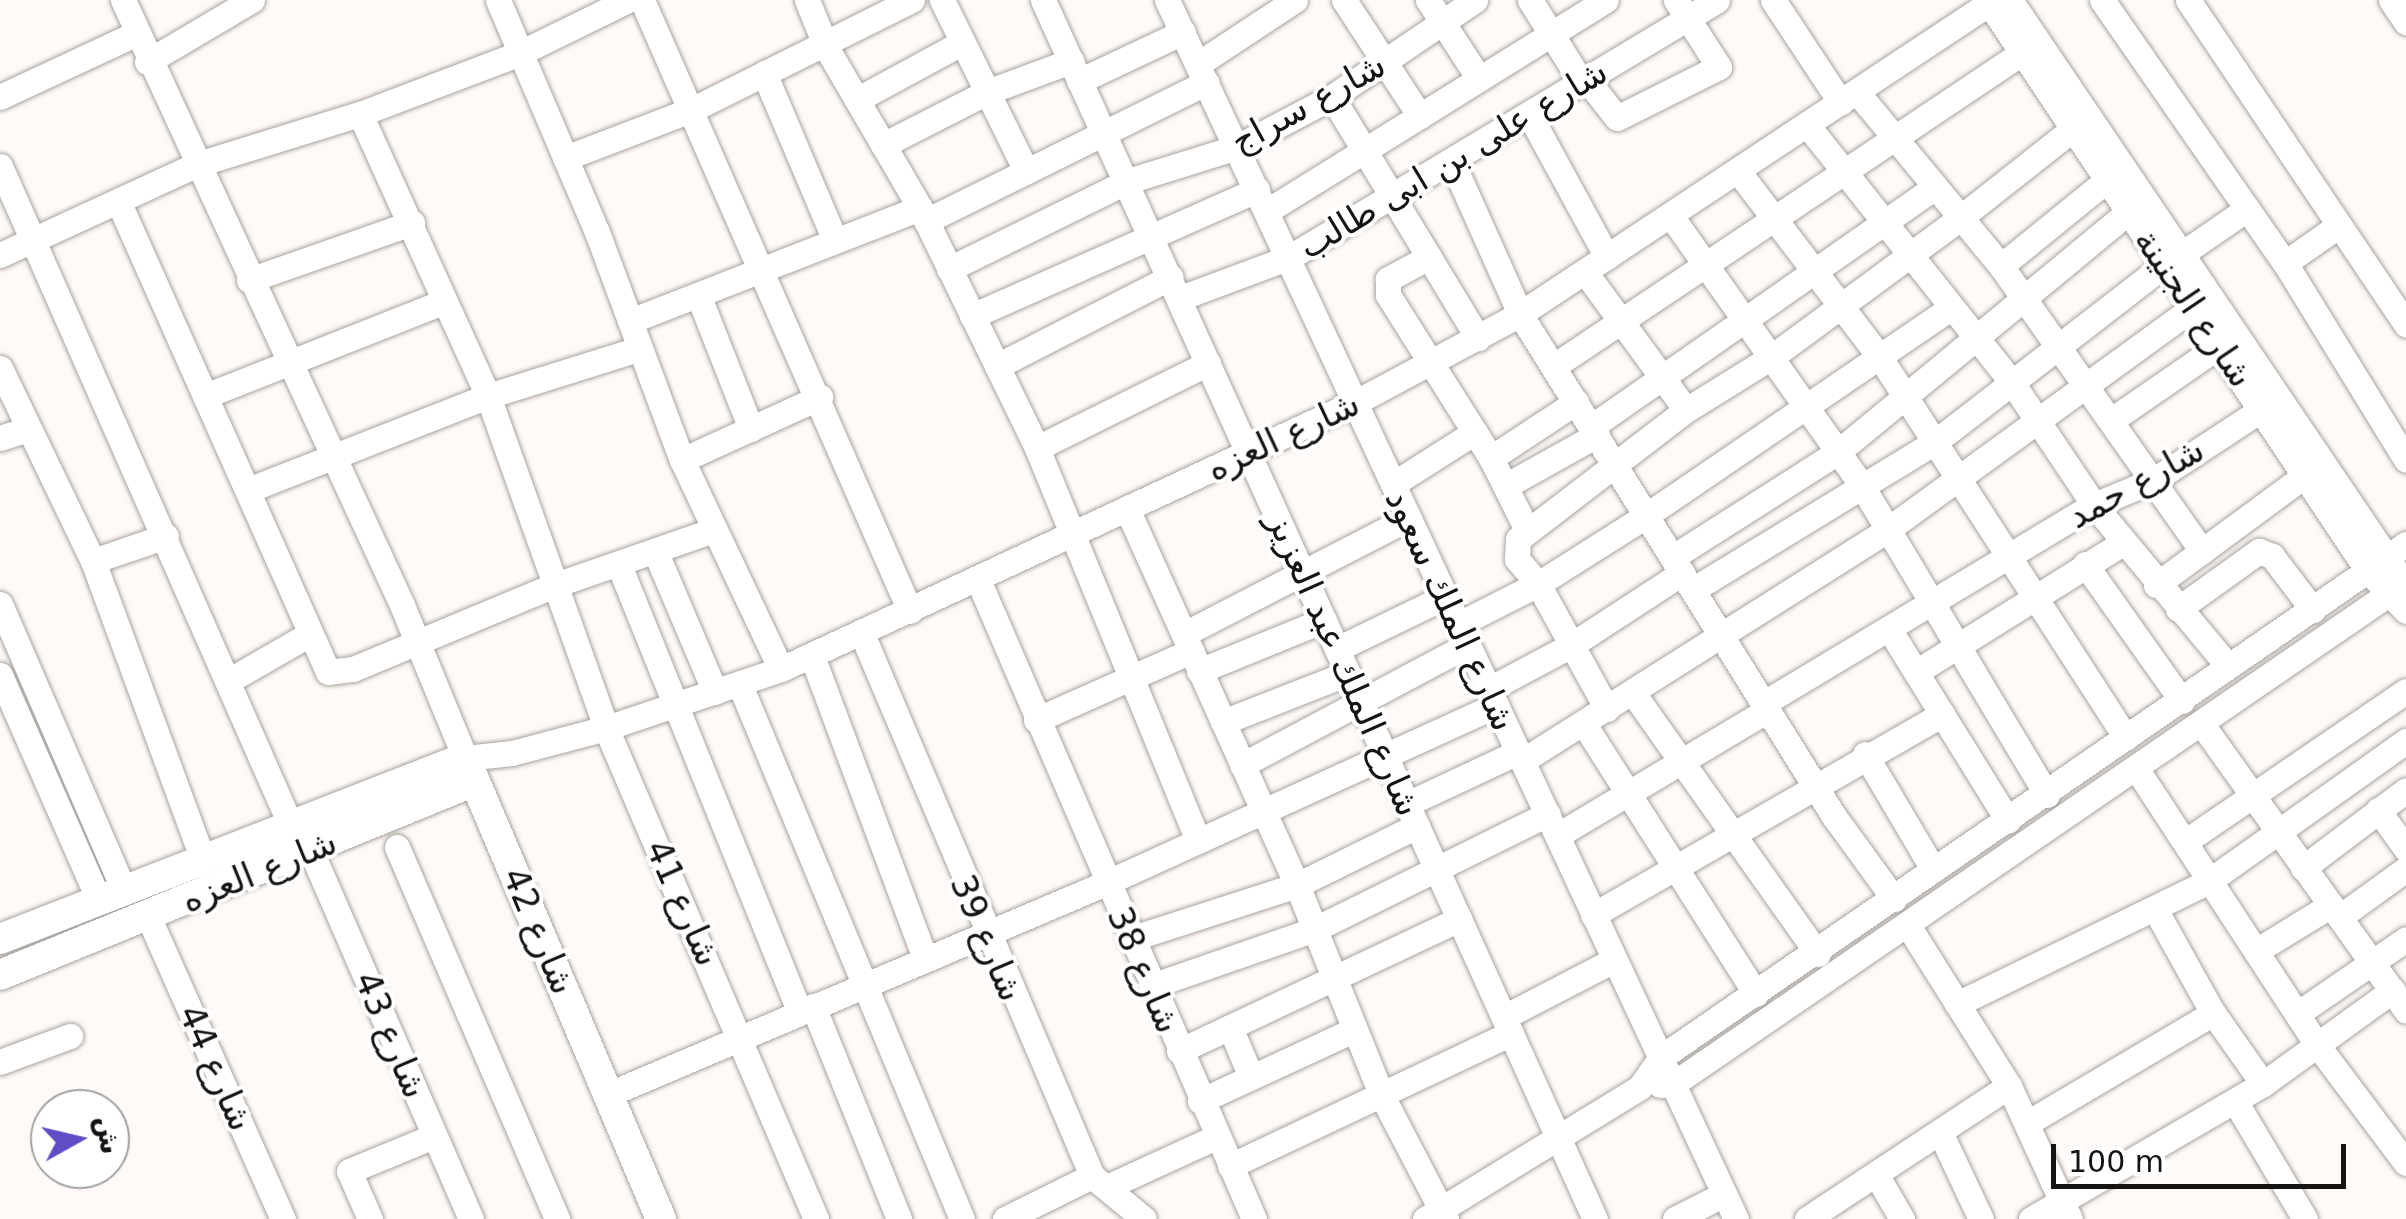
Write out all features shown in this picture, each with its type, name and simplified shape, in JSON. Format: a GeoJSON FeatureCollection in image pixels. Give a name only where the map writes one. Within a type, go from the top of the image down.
{"type":"FeatureCollection","features":[{"type":"Feature","properties":{"kind":"main road","name":"شارع العزه"},"geometry":{"type":"LineString","coordinates":[[0,939],[291,826],[470,770]]}},
{"type":"Feature","properties":{"kind":"main road","name":"شارع العزه"},"geometry":{"type":"LineString","coordinates":[[0,975],[311,851],[470,770]]}},
{"type":"Feature","properties":{"kind":"main road","name":"شارع 42"},"geometry":{"type":"LineString","coordinates":[[470,770],[661,1219]]}},
{"type":"Feature","properties":{"kind":"street","name":"شارع 42"},"geometry":{"type":"LineString","coordinates":[[123,0],[147,62],[198,164],[470,770]]}},
{"type":"Feature","properties":{"kind":"street"},"geometry":{"type":"LineString","coordinates":[[498,0],[630,320],[682,460],[781,668]]}},
{"type":"Feature","properties":{"kind":"street"},"geometry":{"type":"LineString","coordinates":[[0,255],[198,164],[360,114],[518,54],[628,0]]}},
{"type":"Feature","properties":{"kind":"street"},"geometry":{"type":"LineString","coordinates":[[642,0],[820,397],[910,611]]}},
{"type":"Feature","properties":{"kind":"street"},"geometry":{"type":"LineString","coordinates":[[806,0],[826,47],[923,214],[1038,448],[1197,839]]}},
{"type":"Feature","properties":{"kind":"street"},"geometry":{"type":"LineString","coordinates":[[565,158],[691,110],[826,47],[912,0]]}},
{"type":"Feature","properties":{"kind":"street"},"geometry":{"type":"LineString","coordinates":[[973,0],[945,6],[1026,171]]}},
{"type":"Feature","properties":{"kind":"street","name":"شارع الملك عبد العزيز"},"geometry":{"type":"LineString","coordinates":[[1043,0],[1595,1219]]}},
{"type":"Feature","properties":{"kind":"street","name":"شارع الملك سعود"},"geometry":{"type":"LineString","coordinates":[[1168,0],[1736,1219]]}},
{"type":"Feature","properties":{"kind":"street"},"geometry":{"type":"LineString","coordinates":[[630,320],[700,297],[835,240],[923,214],[1026,171],[1103,132],[1202,73],[1295,0]]}},
{"type":"Feature","properties":{"kind":"street"},"geometry":{"type":"LineString","coordinates":[[1344,0],[1420,116]]}},
{"type":"Feature","properties":{"kind":"street"},"geometry":{"type":"LineString","coordinates":[[1428,0],[1478,77]]}},
{"type":"Feature","properties":{"kind":"street","name":"شارع سراج"},"geometry":{"type":"LineString","coordinates":[[949,269],[1128,181],[1237,147],[1332,96],[1475,0]]}},
{"type":"Feature","properties":{"kind":"street"},"geometry":{"type":"LineString","coordinates":[[1530,0],[1584,81],[1617,118],[1719,66],[1681,9]]}},
{"type":"Feature","properties":{"kind":"street"},"geometry":{"type":"LineString","coordinates":[[972,316],[1151,233],[1262,200],[1365,150],[1606,0]]}},
{"type":"Feature","properties":{"kind":"street","name":"شارع على بن ابى طالب"},"geometry":{"type":"LineString","coordinates":[[997,366],[1176,288],[1290,257],[1453,164],[1584,81],[1681,9],[1716,0]]}},
{"type":"Feature","properties":{"kind":"street"},"geometry":{"type":"LineString","coordinates":[[1773,0],[1849,97],[1894,134],[2001,266],[2202,551]]}},
{"type":"Feature","properties":{"kind":"street"},"geometry":{"type":"LineString","coordinates":[[2102,0],[2285,263],[2406,460]]}},
{"type":"Feature","properties":{"kind":"street"},"geometry":{"type":"LineString","coordinates":[[2188,0],[2406,326]]}},
{"type":"Feature","properties":{"kind":"street"},"geometry":{"type":"LineString","coordinates":[[2391,0],[2406,22]]}},
{"type":"Feature","properties":{"kind":"street"},"geometry":{"type":"LineString","coordinates":[[147,62],[249,1]]}},
{"type":"Feature","properties":{"kind":"street","name":"شارع العزه"},"geometry":{"type":"LineString","coordinates":[[470,770],[512,753],[740,685],[812,656],[1074,538],[1356,402],[1520,314],[1995,1]]}},
{"type":"Feature","properties":{"kind":"street","name":"شارع الجنينة"},"geometry":{"type":"LineString","coordinates":[[1995,1],[2031,46],[2178,265],[2386,557],[2402,593]]}},
{"type":"Feature","properties":{"kind":"street"},"geometry":{"type":"LineString","coordinates":[[884,145],[987,92],[1075,71],[1183,32]]}},
{"type":"Feature","properties":{"kind":"street"},"geometry":{"type":"LineString","coordinates":[[0,96],[136,33]]}},
{"type":"Feature","properties":{"kind":"street"},"geometry":{"type":"LineString","coordinates":[[858,98],[962,42]]}},
{"type":"Feature","properties":{"kind":"street"},"geometry":{"type":"LineString","coordinates":[[1554,366],[1894,134],[2031,46]]}},
{"type":"Feature","properties":{"kind":"street","name":"شارع الجنينة"},"geometry":{"type":"LineString","coordinates":[[2031,46],[2074,128],[2107,180],[2129,212],[2178,265],[2194,307],[2305,475],[2386,557]]}},
{"type":"Feature","properties":{"kind":"street"},"geometry":{"type":"LineString","coordinates":[[764,73],[835,240]]}},
{"type":"Feature","properties":{"kind":"street"},"geometry":{"type":"LineString","coordinates":[[1332,96],[1478,338]]}},
{"type":"Feature","properties":{"kind":"street","name":"شارع 41"},"geometry":{"type":"LineString","coordinates":[[360,114],[488,396],[606,728],[742,1036],[816,1219]]}},
{"type":"Feature","properties":{"kind":"street"},"geometry":{"type":"LineString","coordinates":[[1529,114],[1607,258]]}},
{"type":"Feature","properties":{"kind":"street"},"geometry":{"type":"LineString","coordinates":[[1808,126],[1948,309],[2012,381],[2094,505],[2156,585],[2228,666]]}},
{"type":"Feature","properties":{"kind":"street"},"geometry":{"type":"LineString","coordinates":[[1607,710],[1538,584],[1516,555],[1527,530],[1686,410],[1773,356],[2074,128]]}},
{"type":"Feature","properties":{"kind":"street"},"geometry":{"type":"LineString","coordinates":[[1453,164],[1520,314],[1814,784],[1894,899]]}},
{"type":"Feature","properties":{"kind":"street"},"geometry":{"type":"LineString","coordinates":[[0,166],[291,826]]}},
{"type":"Feature","properties":{"kind":"street"},"geometry":{"type":"LineString","coordinates":[[1738,171],[1777,215],[1841,302],[2036,594],[2126,738]]}},
{"type":"Feature","properties":{"kind":"street"},"geometry":{"type":"LineString","coordinates":[[2001,266],[2107,180]]}},
{"type":"Feature","properties":{"kind":"street"},"geometry":{"type":"LineString","coordinates":[[1507,485],[1594,431],[1662,378],[1746,324],[1935,188]]}},
{"type":"Feature","properties":{"kind":"street"},"geometry":{"type":"LineString","coordinates":[[119,203],[321,664],[334,673],[555,585],[714,530]]}},
{"type":"Feature","properties":{"kind":"street"},"geometry":{"type":"LineString","coordinates":[[1683,573],[1862,486],[1935,442],[2060,345],[2178,265],[2247,209]]}},
{"type":"Feature","properties":{"kind":"street"},"geometry":{"type":"LineString","coordinates":[[609,1094],[1106,882],[1384,754],[1492,697],[1683,573],[1906,398],[2129,212]]}},
{"type":"Feature","properties":{"kind":"street"},"geometry":{"type":"LineString","coordinates":[[1671,216],[1862,486],[1930,605],[1962,644],[2048,794]]}},
{"type":"Feature","properties":{"kind":"street"},"geometry":{"type":"LineString","coordinates":[[249,280],[412,223]]}},
{"type":"Feature","properties":{"kind":"street"},"geometry":{"type":"LineString","coordinates":[[2285,263],[2338,226]]}},
{"type":"Feature","properties":{"kind":"street"},"geometry":{"type":"LineString","coordinates":[[1429,257],[1391,277],[1386,289],[1507,485],[1527,530]]}},
{"type":"Feature","properties":{"kind":"street"},"geometry":{"type":"LineString","coordinates":[[1585,272],[1686,410]]}},
{"type":"Feature","properties":{"kind":"street"},"geometry":{"type":"LineString","coordinates":[[700,297],[750,429]]}},
{"type":"Feature","properties":{"kind":"street"},"geometry":{"type":"LineString","coordinates":[[205,396],[290,366],[443,302]]}},
{"type":"Feature","properties":{"kind":"street"},"geometry":{"type":"LineString","coordinates":[[1130,939],[1297,885],[1412,815],[1584,724],[1720,633],[1887,530],[2089,388],[2194,307]]}},
{"type":"Feature","properties":{"kind":"street"},"geometry":{"type":"LineString","coordinates":[[1242,765],[1363,706],[1463,634],[1880,359],[1948,309]]}},
{"type":"Feature","properties":{"kind":"street"},"geometry":{"type":"LineString","coordinates":[[2112,419],[2220,346]]}},
{"type":"Feature","properties":{"kind":"street"},"geometry":{"type":"LineString","coordinates":[[248,490],[488,396],[638,349]]}},
{"type":"Feature","properties":{"kind":"street"},"geometry":{"type":"LineString","coordinates":[[1038,448],[1208,363]]}},
{"type":"Feature","properties":{"kind":"street"},"geometry":{"type":"LineString","coordinates":[[0,368],[92,560],[203,860]]}},
{"type":"Feature","properties":{"kind":"street"},"geometry":{"type":"LineString","coordinates":[[682,460],[820,397]]}},
{"type":"Feature","properties":{"kind":"street"},"geometry":{"type":"LineString","coordinates":[[1491,458],[1576,402]]}},
{"type":"Feature","properties":{"kind":"street","name":"شارع حمد"},"geometry":{"type":"LineString","coordinates":[[1151,986],[1313,930],[1436,870],[1553,825],[1625,792],[1682,762],[2008,555],[2094,505],[2154,480],[2262,408]]}},
{"type":"Feature","properties":{"kind":"street"},"geometry":{"type":"LineString","coordinates":[[0,438],[26,428]]}},
{"type":"Feature","properties":{"kind":"street"},"geometry":{"type":"LineString","coordinates":[[1393,484],[1475,432]]}},
{"type":"Feature","properties":{"kind":"street"},"geometry":{"type":"LineString","coordinates":[[2156,585],[2305,475]]}},
{"type":"Feature","properties":{"kind":"street"},"geometry":{"type":"LineString","coordinates":[[1128,510],[1297,885],[1381,1094],[1438,1216],[1640,1086],[1660,1058],[1818,954],[1933,869],[2048,794],[2386,557]]}},
{"type":"Feature","properties":{"kind":"street"},"geometry":{"type":"LineString","coordinates":[[1191,652],[1302,572],[1410,518]]}},
{"type":"Feature","properties":{"kind":"street"},"geometry":{"type":"LineString","coordinates":[[92,560],[166,536]]}},
{"type":"Feature","properties":{"kind":"street"},"geometry":{"type":"LineString","coordinates":[[1916,672],[2124,542]]}},
{"type":"Feature","properties":{"kind":"street"},"geometry":{"type":"LineString","coordinates":[[2178,609],[2258,552],[2272,556],[2313,610]]}},
{"type":"Feature","properties":{"kind":"street"},"geometry":{"type":"LineString","coordinates":[[656,553],[715,692]]}},
{"type":"Feature","properties":{"kind":"street"},"geometry":{"type":"LineString","coordinates":[[2086,564],[2182,701]]}},
{"type":"Feature","properties":{"kind":"street"},"geometry":{"type":"LineString","coordinates":[[619,565],[674,705],[899,1219]]}},
{"type":"Feature","properties":{"kind":"street","name":"شارع 38"},"geometry":{"type":"LineString","coordinates":[[978,582],[1254,1219]]}},
{"type":"Feature","properties":{"kind":"street"},"geometry":{"type":"LineString","coordinates":[[1640,1086],[1673,1084],[2201,723],[2402,593]]}},
{"type":"Feature","properties":{"kind":"street"},"geometry":{"type":"LineString","coordinates":[[1337,649],[1446,596]]}},
{"type":"Feature","properties":{"kind":"street"},"geometry":{"type":"LineString","coordinates":[[2,616],[112,896]]}},
{"type":"Feature","properties":{"kind":"street"},"geometry":{"type":"LineString","coordinates":[[1036,720],[1191,652],[1324,620]]}},
{"type":"Feature","properties":{"kind":"street"},"geometry":{"type":"LineString","coordinates":[[1891,632],[2008,821]]}},
{"type":"Feature","properties":{"kind":"street","name":"شارع 39"},"geometry":{"type":"LineString","coordinates":[[862,634],[984,932],[1100,1181],[1144,1219]]}},
{"type":"Feature","properties":{"kind":"street"},"geometry":{"type":"LineString","coordinates":[[228,681],[308,635]]}},
{"type":"Feature","properties":{"kind":"street"},"geometry":{"type":"LineString","coordinates":[[812,656],[925,958]]}},
{"type":"Feature","properties":{"kind":"street"},"geometry":{"type":"LineString","coordinates":[[1223,722],[1348,673]]}},
{"type":"Feature","properties":{"kind":"street"},"geometry":{"type":"LineString","coordinates":[[0,674],[112,896]]}},
{"type":"Feature","properties":{"kind":"street"},"geometry":{"type":"LineString","coordinates":[[740,685],[962,1219]]}},
{"type":"Feature","properties":{"kind":"street"},"geometry":{"type":"LineString","coordinates":[[2186,841],[2406,690]]}},
{"type":"Feature","properties":{"kind":"street"},"geometry":{"type":"LineString","coordinates":[[1632,693],[1818,954]]}},
{"type":"Feature","properties":{"kind":"street"},"geometry":{"type":"LineString","coordinates":[[1593,915],[1733,830],[1942,714]]}},
{"type":"Feature","properties":{"kind":"street"},"geometry":{"type":"LineString","coordinates":[[2031,1219],[2067,1210],[2318,1046],[2400,1000],[2201,723]]}},
{"type":"Feature","properties":{"kind":"street"},"geometry":{"type":"LineString","coordinates":[[1584,724],[1671,870],[1756,994]]}},
{"type":"Feature","properties":{"kind":"street"},"geometry":{"type":"LineString","coordinates":[[1958,1004],[2209,881],[2406,740]]}},
{"type":"Feature","properties":{"kind":"street"},"geometry":{"type":"LineString","coordinates":[[1865,754],[1933,869]]}},
{"type":"Feature","properties":{"kind":"street"},"geometry":{"type":"LineString","coordinates":[[2136,768],[2318,1046],[2406,1162]]}},
{"type":"Feature","properties":{"kind":"street"},"geometry":{"type":"LineString","coordinates":[[2303,868],[2406,790]]}},
{"type":"Feature","properties":{"kind":"street"},"geometry":{"type":"LineString","coordinates":[[2378,810],[2406,849]]}},
{"type":"Feature","properties":{"kind":"street"},"geometry":{"type":"LineString","coordinates":[[397,847],[557,1219]]}},
{"type":"Feature","properties":{"kind":"street","name":"شارع 43"},"geometry":{"type":"LineString","coordinates":[[311,851],[471,1219]]}},
{"type":"Feature","properties":{"kind":"street"},"geometry":{"type":"LineString","coordinates":[[2256,951],[2336,911],[2406,869]]}},
{"type":"Feature","properties":{"kind":"street"},"geometry":{"type":"LineString","coordinates":[[2155,909],[2213,1013],[2263,1084]]}},
{"type":"Feature","properties":{"kind":"street","name":"شارع 44"},"geometry":{"type":"LineString","coordinates":[[148,916],[283,1219]]}},
{"type":"Feature","properties":{"kind":"street"},"geometry":{"type":"LineString","coordinates":[[1179,1051],[1460,919]]}},
{"type":"Feature","properties":{"kind":"street"},"geometry":{"type":"LineString","coordinates":[[1907,924],[2009,1086],[2067,1210]]}},
{"type":"Feature","properties":{"kind":"street"},"geometry":{"type":"LineString","coordinates":[[2297,1014],[2406,939]]}},
{"type":"Feature","properties":{"kind":"street"},"geometry":{"type":"LineString","coordinates":[[1230,1166],[1381,1094],[1508,1025],[1614,960]]}},
{"type":"Feature","properties":{"kind":"street"},"geometry":{"type":"LineString","coordinates":[[2029,1122],[2213,1013]]}},
{"type":"Feature","properties":{"kind":"street"},"geometry":{"type":"LineString","coordinates":[[1230,1027],[1251,1078]]}},
{"type":"Feature","properties":{"kind":"street"},"geometry":{"type":"LineString","coordinates":[[1200,1101],[1354,1030]]}},
{"type":"Feature","properties":{"kind":"street"},"geometry":{"type":"LineString","coordinates":[[0,1062],[70,1036]]}},
{"type":"Feature","properties":{"kind":"street"},"geometry":{"type":"LineString","coordinates":[[1807,1219],[2009,1086]]}},
{"type":"Feature","properties":{"kind":"street"},"geometry":{"type":"LineString","coordinates":[[2236,1101],[2305,1219]]}},
{"type":"Feature","properties":{"kind":"street"},"geometry":{"type":"LineString","coordinates":[[1940,1132],[1980,1219]]}},
{"type":"Feature","properties":{"kind":"street"},"geometry":{"type":"LineString","coordinates":[[370,1219],[349,1171],[434,1136]]}},
{"type":"Feature","properties":{"kind":"street"},"geometry":{"type":"LineString","coordinates":[[1006,1219],[1216,1136]]}},
{"type":"Feature","properties":{"kind":"street"},"geometry":{"type":"LineString","coordinates":[[1876,1176],[1902,1219]]}},
{"type":"Feature","properties":{"kind":"street"},"geometry":{"type":"LineString","coordinates":[[1675,1219],[1724,1194]]}}]}
